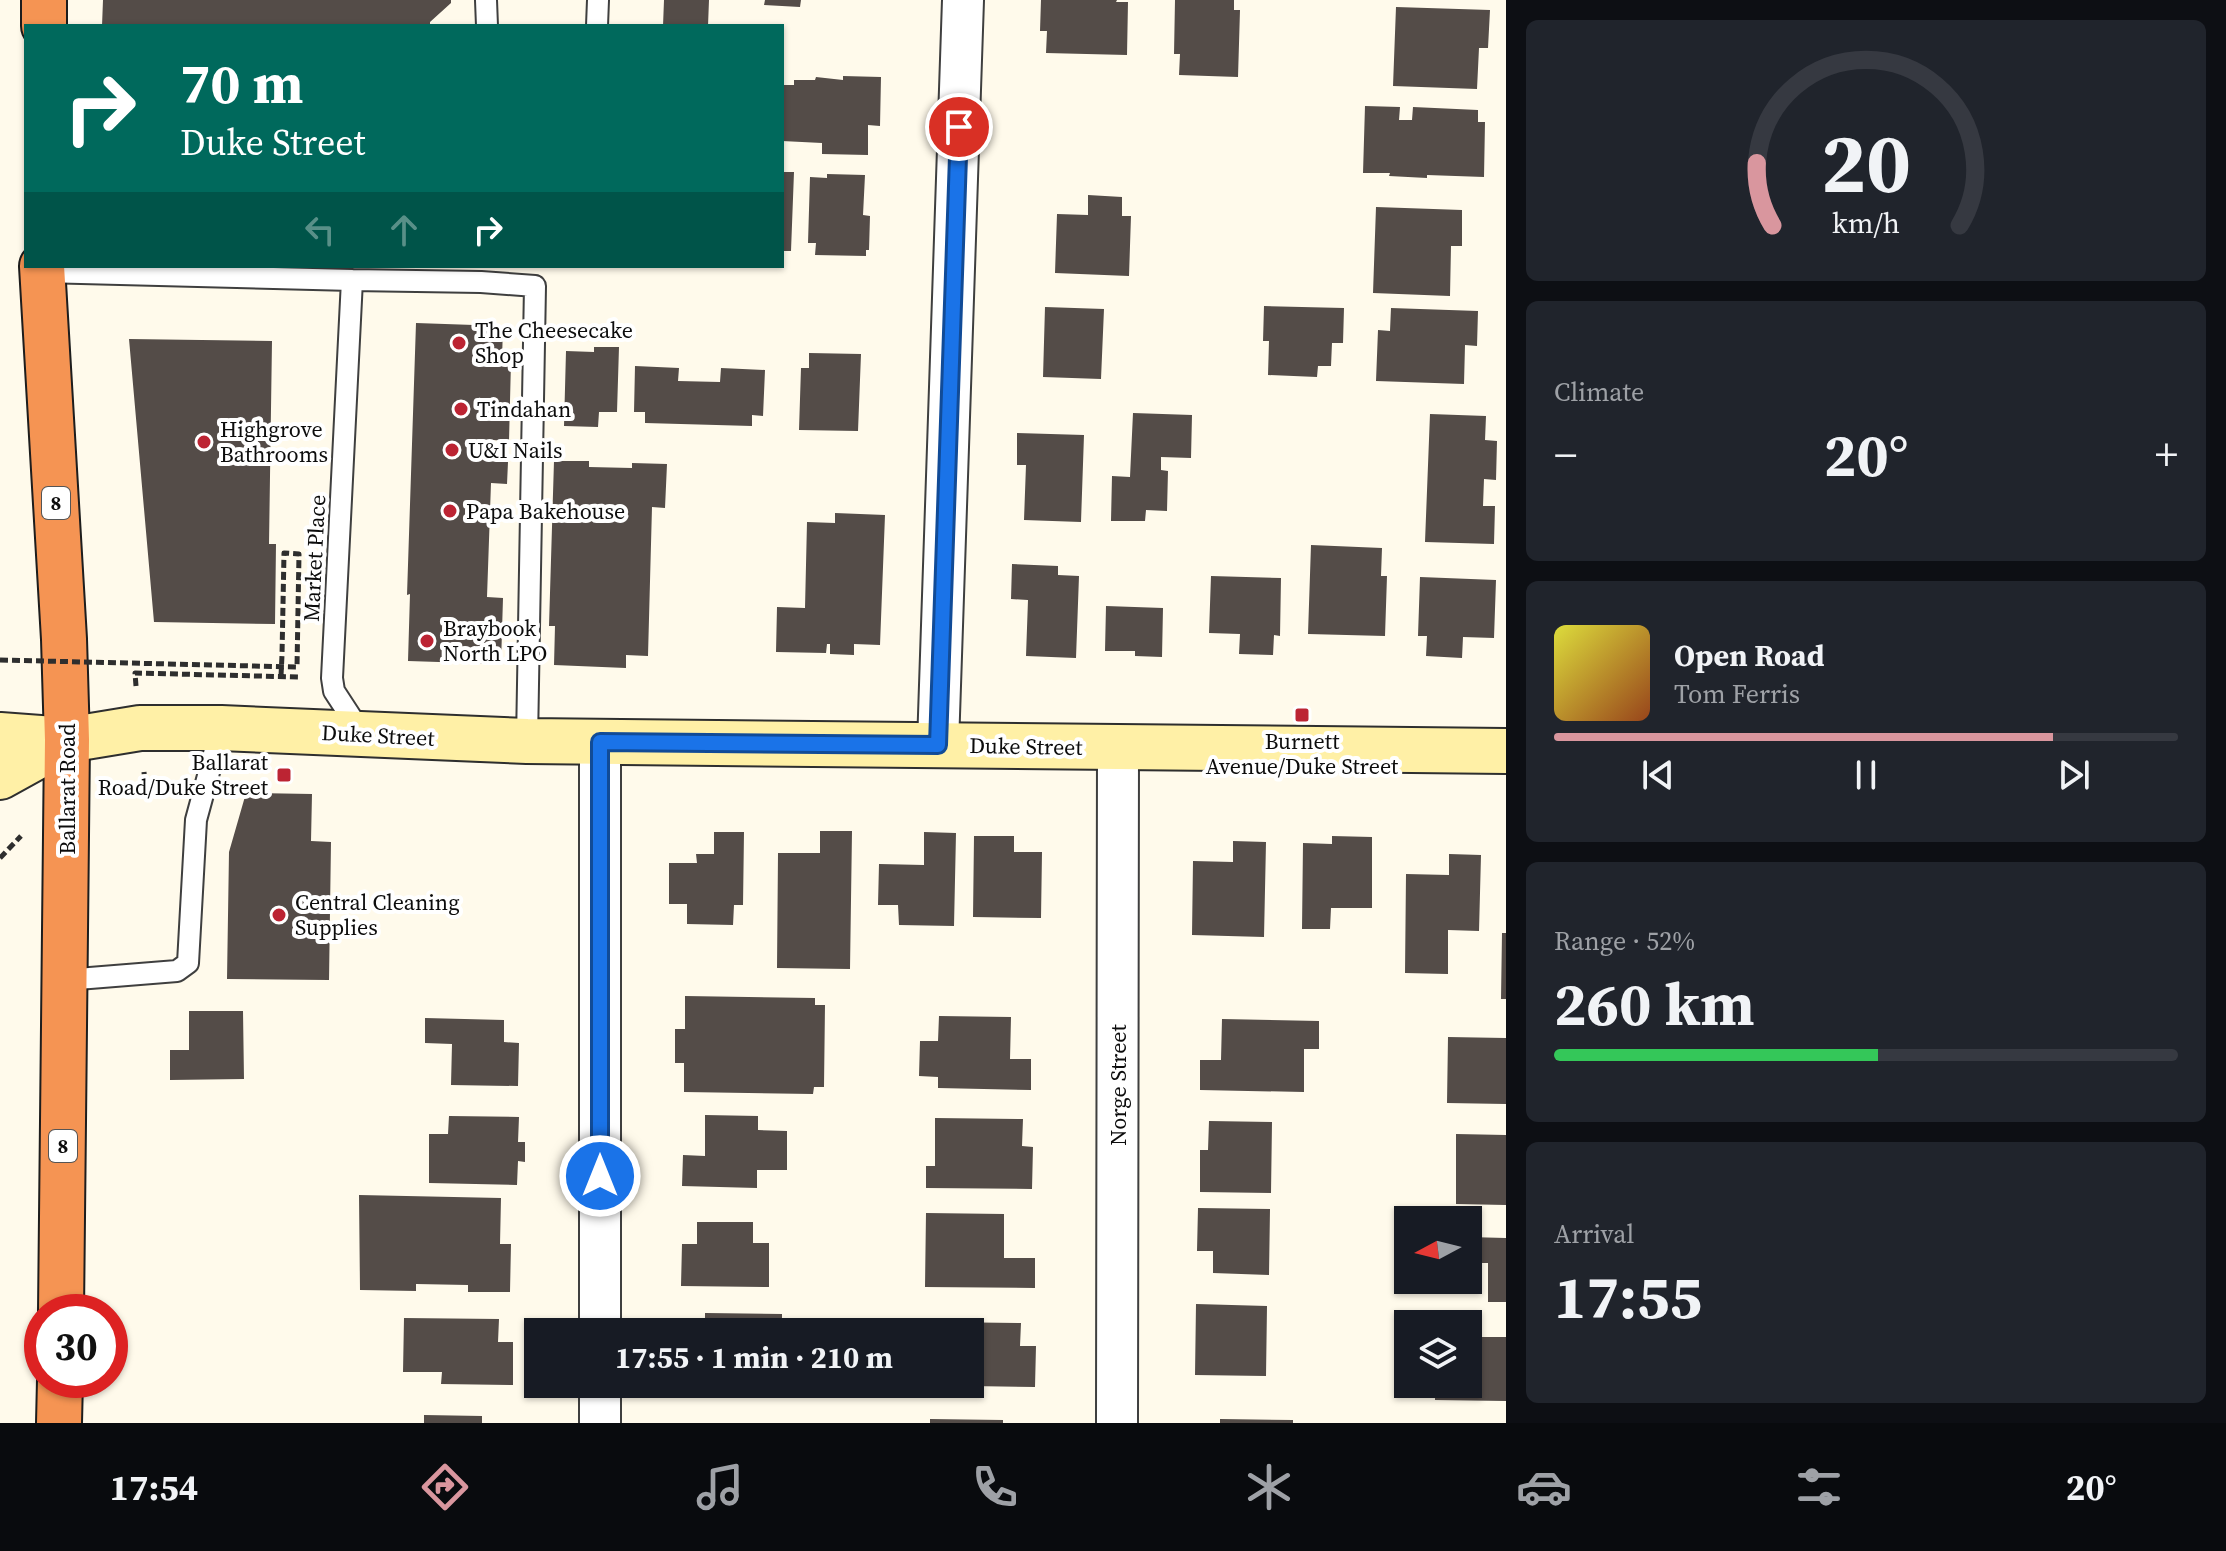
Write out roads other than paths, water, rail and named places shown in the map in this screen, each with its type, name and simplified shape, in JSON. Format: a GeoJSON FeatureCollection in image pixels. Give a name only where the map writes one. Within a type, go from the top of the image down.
{"type":"FeatureCollection","features":[{"type":"Feature","properties":{"kind":"highway"},"geometry":{"type":"LineString","coordinates":[[44,0],[44,24]]}},
{"type":"Feature","properties":{"kind":"highway","name":"Ballarat Road"},"geometry":{"type":"LineString","coordinates":[[42,269],[67,740],[61,1294]]}},
{"type":"Feature","properties":{"kind":"highway"},"geometry":{"type":"LineString","coordinates":[[59,1423],[60,1398]]}},
{"type":"Feature","properties":{"kind":"street"},"geometry":{"type":"LineString","coordinates":[[938,745],[963,0]]}},
{"type":"Feature","properties":{"kind":"street","name":"Duke Street"},"geometry":{"type":"LineString","coordinates":[[0,735],[67,740],[140,728],[221,728],[527,741],[1506,751]]}},
{"type":"Feature","properties":{"kind":"street","name":"Duke Street"},"geometry":{"type":"LineString","coordinates":[[0,777],[67,740]]}},
{"type":"Feature","properties":{"kind":"street"},"geometry":{"type":"LineString","coordinates":[[600,742],[600,1318]]}},
{"type":"Feature","properties":{"kind":"street","name":"Norge Street"},"geometry":{"type":"LineString","coordinates":[[1117,1423],[1118,747]]}},
{"type":"Feature","properties":{"kind":"street"},"geometry":{"type":"LineString","coordinates":[[600,1398],[600,1423]]}},
{"type":"Feature","properties":{"kind":"lane"},"geometry":{"type":"LineString","coordinates":[[486,0],[487,24]]}},
{"type":"Feature","properties":{"kind":"lane"},"geometry":{"type":"LineString","coordinates":[[597,24],[598,0]]}},
{"type":"Feature","properties":{"kind":"lane"},"geometry":{"type":"LineString","coordinates":[[42,269],[352,280],[481,274],[535,286],[527,741]]}},
{"type":"Feature","properties":{"kind":"lane","name":"Market Place"},"geometry":{"type":"LineString","coordinates":[[352,280],[332,678],[334,691],[362,734]]}},
{"type":"Feature","properties":{"kind":"lane"},"geometry":{"type":"LineString","coordinates":[[65,980],[177,971],[188,963],[196,820],[221,728]]}},
{"type":"Feature","properties":{"kind":"place","name":"The Cheesecake Shop"},"geometry":{"type":"Point","coordinates":[459,343]}},
{"type":"Feature","properties":{"kind":"place","name":"Tindahan"},"geometry":{"type":"Point","coordinates":[461,409]}},
{"type":"Feature","properties":{"kind":"place","name":"Highgrove Bathrooms"},"geometry":{"type":"Point","coordinates":[204,442]}},
{"type":"Feature","properties":{"kind":"place","name":"U&I Nails"},"geometry":{"type":"Point","coordinates":[452,450]}},
{"type":"Feature","properties":{"kind":"place","name":"Papa Bakehouse"},"geometry":{"type":"Point","coordinates":[450,511]}},
{"type":"Feature","properties":{"kind":"place","name":"Braybook North LPO"},"geometry":{"type":"Point","coordinates":[427,641]}},
{"type":"Feature","properties":{"kind":"place","name":"Burnett Avenue/Duke Street"},"geometry":{"type":"Point","coordinates":[1302,715]}},
{"type":"Feature","properties":{"kind":"place","name":"Ballarat Road/Duke Street"},"geometry":{"type":"Point","coordinates":[284,775]}},
{"type":"Feature","properties":{"kind":"place","name":"Central Cleaning Supplies"},"geometry":{"type":"Point","coordinates":[279,915]}}]}
